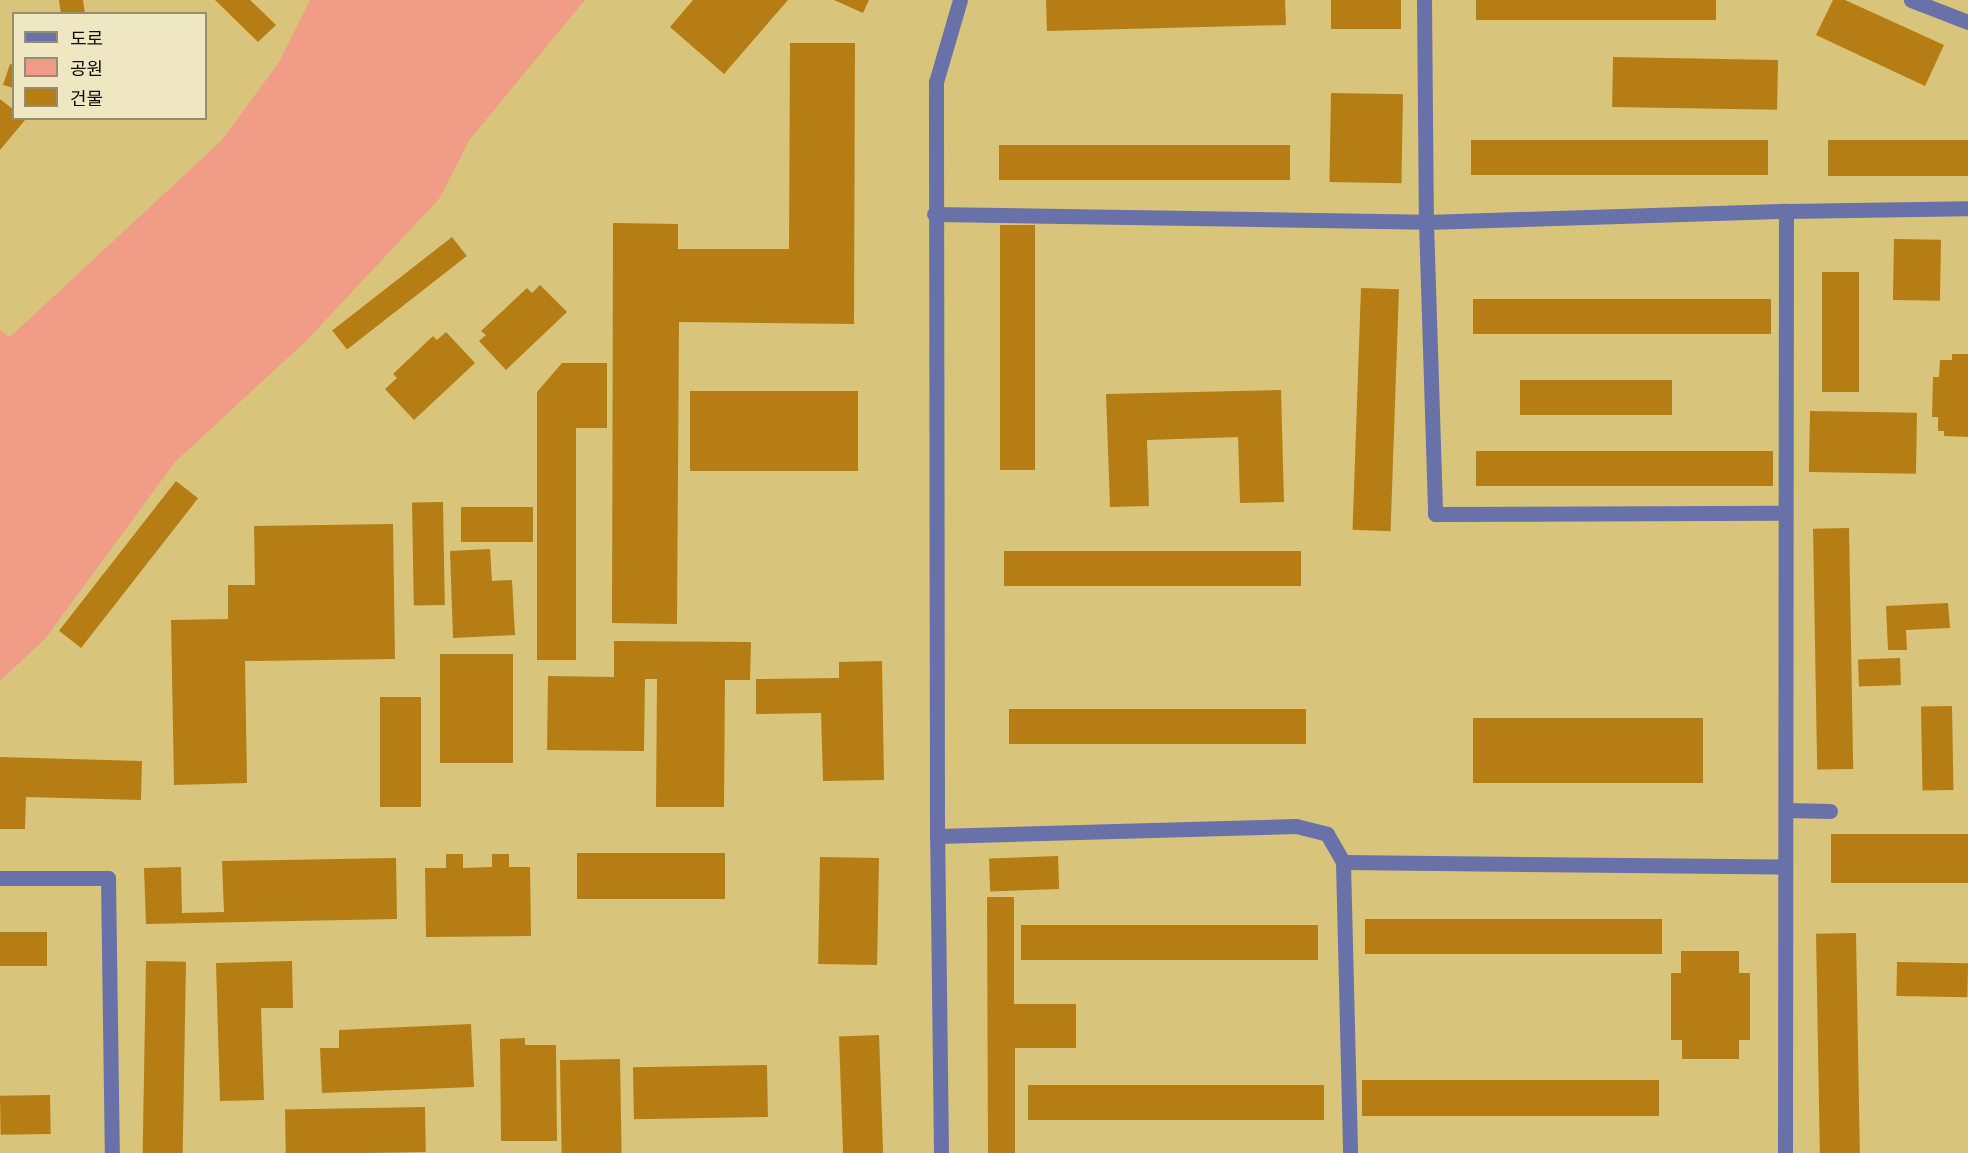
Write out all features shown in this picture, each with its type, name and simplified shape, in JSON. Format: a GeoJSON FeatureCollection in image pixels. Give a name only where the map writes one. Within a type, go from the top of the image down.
{"type":"FeatureCollection","features":[{"type":"Feature","properties":{"kind":"street"},"geometry":{"type":"LineString","coordinates":[[941,1153],[936,836],[934,214],[936,82],[960,0]]}},
{"type":"Feature","properties":{"kind":"street"},"geometry":{"type":"LineString","coordinates":[[1425,0],[1426,222],[1435,514],[1784,513]]}},
{"type":"Feature","properties":{"kind":"street"},"geometry":{"type":"LineString","coordinates":[[1911,0],[1968,22]]}},
{"type":"Feature","properties":{"kind":"street"},"geometry":{"type":"LineString","coordinates":[[934,214],[1426,222],[1968,208]]}},
{"type":"Feature","properties":{"kind":"street"},"geometry":{"type":"LineString","coordinates":[[1785,1153],[1786,211]]}},
{"type":"Feature","properties":{"kind":"street"},"geometry":{"type":"LineString","coordinates":[[1786,810],[1830,811]]}},
{"type":"Feature","properties":{"kind":"street"},"geometry":{"type":"LineString","coordinates":[[936,836],[1296,826],[1327,834],[1343,862],[1350,1153]]}},
{"type":"Feature","properties":{"kind":"street"},"geometry":{"type":"LineString","coordinates":[[1343,862],[1785,867]]}},
{"type":"Feature","properties":{"kind":"street"},"geometry":{"type":"LineString","coordinates":[[0,878],[108,878],[112,1153]]}},
{"type":"Feature","properties":{"kind":"green space"},"geometry":{"type":"Polygon","coordinates":[[[310,0],[585,0],[470,139],[439,199],[307,340],[175,462],[45,639],[0,681],[0,330],[10,337],[222,140],[279,62],[310,0]]]}},
{"type":"Feature","properties":{"kind":"building"},"geometry":{"type":"Polygon","coordinates":[[[59,0],[83,0],[85,12],[61,12],[59,0]]]}},
{"type":"Feature","properties":{"kind":"building"},"geometry":{"type":"Polygon","coordinates":[[[215,0],[250,0],[276,25],[258,42],[215,0]]]}},
{"type":"Feature","properties":{"kind":"building"},"geometry":{"type":"Polygon","coordinates":[[[693,0],[788,0],[724,74],[670,27],[693,0]]]}},
{"type":"Feature","properties":{"kind":"building"},"geometry":{"type":"Polygon","coordinates":[[[834,0],[869,0],[863,13],[834,0]]]}},
{"type":"Feature","properties":{"kind":"building"},"geometry":{"type":"Polygon","coordinates":[[[1046,0],[1285,0],[1286,25],[1047,31],[1046,0]]]}},
{"type":"Feature","properties":{"kind":"building"},"geometry":{"type":"Polygon","coordinates":[[[1331,0],[1401,0],[1401,29],[1331,29],[1331,0]]]}},
{"type":"Feature","properties":{"kind":"building"},"geometry":{"type":"Polygon","coordinates":[[[1476,0],[1716,0],[1716,20],[1476,20],[1476,0]]]}},
{"type":"Feature","properties":{"kind":"building"},"geometry":{"type":"Polygon","coordinates":[[[1833,0],[1845,0],[1944,45],[1925,86],[1816,35],[1833,0]]]}},
{"type":"Feature","properties":{"kind":"building"},"geometry":{"type":"Polygon","coordinates":[[[790,43],[855,43],[854,324],[679,322],[677,624],[612,623],[613,223],[678,224],[678,249],[789,249],[790,43]]]}},
{"type":"Feature","properties":{"kind":"building"},"geometry":{"type":"Polygon","coordinates":[[[1613,57],[1778,60],[1777,110],[1612,107],[1613,57]]]}},
{"type":"Feature","properties":{"kind":"building"},"geometry":{"type":"Polygon","coordinates":[[[10,64],[12,64],[12,87],[3,85],[10,64]]]}},
{"type":"Feature","properties":{"kind":"building"},"geometry":{"type":"Polygon","coordinates":[[[1331,93],[1403,94],[1401,183],[1329,182],[1331,93]]]}},
{"type":"Feature","properties":{"kind":"building"},"geometry":{"type":"Polygon","coordinates":[[[0,99],[12,108],[12,120],[25,120],[0,150],[0,99]]]}},
{"type":"Feature","properties":{"kind":"building"},"geometry":{"type":"Polygon","coordinates":[[[1471,140],[1768,140],[1768,175],[1471,175],[1471,140]]]}},
{"type":"Feature","properties":{"kind":"building"},"geometry":{"type":"Polygon","coordinates":[[[1828,140],[1968,140],[1968,176],[1828,176],[1828,140]]]}},
{"type":"Feature","properties":{"kind":"building"},"geometry":{"type":"Polygon","coordinates":[[[999,145],[1290,145],[1290,180],[999,180],[999,145]]]}},
{"type":"Feature","properties":{"kind":"building"},"geometry":{"type":"Polygon","coordinates":[[[1000,225],[1035,225],[1035,470],[1000,470],[1000,225]]]}},
{"type":"Feature","properties":{"kind":"building"},"geometry":{"type":"Polygon","coordinates":[[[452,237],[467,256],[347,349],[332,331],[452,237]]]}},
{"type":"Feature","properties":{"kind":"building"},"geometry":{"type":"Polygon","coordinates":[[[1894,239],[1941,240],[1940,301],[1893,300],[1894,239]]]}},
{"type":"Feature","properties":{"kind":"building"},"geometry":{"type":"Polygon","coordinates":[[[1822,272],[1859,272],[1859,392],[1822,392],[1822,272]]]}},
{"type":"Feature","properties":{"kind":"building"},"geometry":{"type":"Polygon","coordinates":[[[540,285],[567,312],[506,370],[479,341],[486,335],[481,331],[527,288],[532,293],[540,285]]]}},
{"type":"Feature","properties":{"kind":"building"},"geometry":{"type":"Polygon","coordinates":[[[1361,288],[1399,289],[1391,531],[1353,530],[1361,288]]]}},
{"type":"Feature","properties":{"kind":"building"},"geometry":{"type":"Polygon","coordinates":[[[1473,299],[1771,299],[1771,334],[1473,334],[1473,299]]]}},
{"type":"Feature","properties":{"kind":"building"},"geometry":{"type":"Polygon","coordinates":[[[446,332],[475,363],[414,420],[385,389],[397,378],[393,374],[433,336],[437,340],[446,332]]]}},
{"type":"Feature","properties":{"kind":"building"},"geometry":{"type":"Polygon","coordinates":[[[1952,354],[1968,354],[1968,437],[1944,436],[1944,431],[1938,431],[1938,417],[1932,417],[1933,377],[1939,377],[1940,360],[1952,360],[1952,354]]]}},
{"type":"Feature","properties":{"kind":"building"},"geometry":{"type":"Polygon","coordinates":[[[562,363],[607,363],[607,428],[576,428],[576,660],[537,660],[537,392],[562,363]]]}},
{"type":"Feature","properties":{"kind":"building"},"geometry":{"type":"Polygon","coordinates":[[[1520,380],[1672,380],[1672,415],[1520,415],[1520,380]]]}},
{"type":"Feature","properties":{"kind":"building"},"geometry":{"type":"Polygon","coordinates":[[[1281,390],[1284,502],[1240,503],[1238,437],[1147,440],[1149,506],[1110,507],[1106,394],[1281,390]]]}},
{"type":"Feature","properties":{"kind":"building"},"geometry":{"type":"Polygon","coordinates":[[[690,391],[858,391],[858,471],[690,471],[690,391]]]}},
{"type":"Feature","properties":{"kind":"building"},"geometry":{"type":"Polygon","coordinates":[[[1810,411],[1917,413],[1916,474],[1809,472],[1810,411]]]}},
{"type":"Feature","properties":{"kind":"building"},"geometry":{"type":"Polygon","coordinates":[[[1476,451],[1773,451],[1773,486],[1476,486],[1476,451]]]}},
{"type":"Feature","properties":{"kind":"building"},"geometry":{"type":"Polygon","coordinates":[[[176,481],[198,498],[81,648],[59,631],[176,481]]]}},
{"type":"Feature","properties":{"kind":"building"},"geometry":{"type":"Polygon","coordinates":[[[443,502],[445,605],[414,606],[412,503],[443,502]]]}},
{"type":"Feature","properties":{"kind":"building"},"geometry":{"type":"Polygon","coordinates":[[[461,507],[533,507],[533,542],[461,542],[461,507]]]}},
{"type":"Feature","properties":{"kind":"building"},"geometry":{"type":"Polygon","coordinates":[[[393,524],[395,659],[245,661],[247,783],[174,785],[171,620],[228,619],[228,585],[255,585],[254,526],[393,524]]]}},
{"type":"Feature","properties":{"kind":"building"},"geometry":{"type":"Polygon","coordinates":[[[1849,528],[1853,769],[1817,770],[1813,529],[1849,528]]]}},
{"type":"Feature","properties":{"kind":"building"},"geometry":{"type":"Polygon","coordinates":[[[490,549],[492,581],[512,580],[515,635],[453,638],[450,551],[490,549]]]}},
{"type":"Feature","properties":{"kind":"building"},"geometry":{"type":"Polygon","coordinates":[[[1004,551],[1301,551],[1301,586],[1004,586],[1004,551]]]}},
{"type":"Feature","properties":{"kind":"building"},"geometry":{"type":"Polygon","coordinates":[[[1948,603],[1950,628],[1906,630],[1907,650],[1888,650],[1886,606],[1948,603]]]}},
{"type":"Feature","properties":{"kind":"building"},"geometry":{"type":"Polygon","coordinates":[[[614,641],[751,642],[750,680],[725,680],[724,807],[656,807],[657,679],[645,679],[644,751],[547,750],[548,676],[614,677],[614,641]]]}},
{"type":"Feature","properties":{"kind":"building"},"geometry":{"type":"Polygon","coordinates":[[[440,654],[513,654],[513,763],[440,763],[440,654]]]}},
{"type":"Feature","properties":{"kind":"building"},"geometry":{"type":"Polygon","coordinates":[[[1900,658],[1901,685],[1859,686],[1858,659],[1900,658]]]}},
{"type":"Feature","properties":{"kind":"building"},"geometry":{"type":"Polygon","coordinates":[[[882,661],[884,780],[823,781],[821,713],[756,714],[756,679],[839,678],[839,662],[882,661]]]}},
{"type":"Feature","properties":{"kind":"building"},"geometry":{"type":"Polygon","coordinates":[[[380,697],[421,697],[421,807],[380,807],[380,697]]]}},
{"type":"Feature","properties":{"kind":"building"},"geometry":{"type":"Polygon","coordinates":[[[1952,706],[1953,790],[1922,791],[1921,707],[1952,706]]]}},
{"type":"Feature","properties":{"kind":"building"},"geometry":{"type":"Polygon","coordinates":[[[1009,709],[1306,709],[1306,744],[1009,744],[1009,709]]]}},
{"type":"Feature","properties":{"kind":"building"},"geometry":{"type":"Polygon","coordinates":[[[1473,718],[1703,718],[1703,783],[1473,783],[1473,718]]]}},
{"type":"Feature","properties":{"kind":"building"},"geometry":{"type":"Polygon","coordinates":[[[0,757],[142,761],[141,800],[26,797],[25,829],[0,829],[0,757]]]}},
{"type":"Feature","properties":{"kind":"building"},"geometry":{"type":"Polygon","coordinates":[[[1831,834],[1968,834],[1968,883],[1831,883],[1831,834]]]}},
{"type":"Feature","properties":{"kind":"building"},"geometry":{"type":"Polygon","coordinates":[[[577,853],[725,853],[725,899],[577,899],[577,853]]]}},
{"type":"Feature","properties":{"kind":"building"},"geometry":{"type":"Polygon","coordinates":[[[446,854],[463,854],[463,868],[492,867],[492,854],[509,854],[509,867],[530,867],[531,936],[426,937],[425,868],[446,868],[446,854]]]}},
{"type":"Feature","properties":{"kind":"building"},"geometry":{"type":"Polygon","coordinates":[[[1058,856],[1059,889],[990,891],[989,858],[1058,856]]]}},
{"type":"Feature","properties":{"kind":"building"},"geometry":{"type":"Polygon","coordinates":[[[820,857],[879,858],[877,965],[818,964],[820,857]]]}},
{"type":"Feature","properties":{"kind":"building"},"geometry":{"type":"Polygon","coordinates":[[[396,858],[397,919],[146,924],[144,868],[181,867],[182,913],[224,912],[222,861],[396,858]]]}},
{"type":"Feature","properties":{"kind":"building"},"geometry":{"type":"Polygon","coordinates":[[[987,897],[1014,897],[1014,1004],[1076,1004],[1076,1048],[1015,1048],[1015,1153],[988,1153],[987,897]]]}},
{"type":"Feature","properties":{"kind":"building"},"geometry":{"type":"Polygon","coordinates":[[[1365,919],[1662,919],[1662,954],[1365,954],[1365,919]]]}},
{"type":"Feature","properties":{"kind":"building"},"geometry":{"type":"Polygon","coordinates":[[[1021,925],[1318,925],[1318,960],[1021,960],[1021,925]]]}},
{"type":"Feature","properties":{"kind":"building"},"geometry":{"type":"Polygon","coordinates":[[[0,932],[47,932],[47,966],[0,966],[0,932]]]}},
{"type":"Feature","properties":{"kind":"building"},"geometry":{"type":"Polygon","coordinates":[[[1856,933],[1860,1153],[1820,1153],[1816,934],[1856,933]]]}},
{"type":"Feature","properties":{"kind":"building"},"geometry":{"type":"Polygon","coordinates":[[[1681,951],[1739,951],[1739,973],[1750,973],[1750,1040],[1739,1040],[1739,1059],[1682,1059],[1682,1040],[1671,1040],[1671,973],[1681,973],[1681,951]]]}},
{"type":"Feature","properties":{"kind":"building"},"geometry":{"type":"Polygon","coordinates":[[[146,961],[186,962],[183,1153],[143,1153],[146,961]]]}},
{"type":"Feature","properties":{"kind":"building"},"geometry":{"type":"Polygon","coordinates":[[[292,961],[293,1008],[261,1008],[264,1100],[220,1101],[216,963],[292,961]]]}},
{"type":"Feature","properties":{"kind":"building"},"geometry":{"type":"Polygon","coordinates":[[[1897,962],[1968,963],[1967,997],[1896,996],[1897,962]]]}},
{"type":"Feature","properties":{"kind":"building"},"geometry":{"type":"Polygon","coordinates":[[[471,1024],[474,1087],[322,1093],[320,1048],[339,1048],[339,1030],[471,1024]]]}},
{"type":"Feature","properties":{"kind":"building"},"geometry":{"type":"Polygon","coordinates":[[[879,1035],[883,1153],[843,1153],[839,1036],[879,1035]]]}},
{"type":"Feature","properties":{"kind":"building"},"geometry":{"type":"Polygon","coordinates":[[[525,1038],[525,1045],[556,1045],[557,1141],[501,1141],[500,1039],[525,1038]]]}},
{"type":"Feature","properties":{"kind":"building"},"geometry":{"type":"Polygon","coordinates":[[[620,1059],[622,1153],[562,1153],[560,1060],[620,1059]]]}},
{"type":"Feature","properties":{"kind":"building"},"geometry":{"type":"Polygon","coordinates":[[[767,1065],[768,1117],[634,1119],[633,1067],[767,1065]]]}},
{"type":"Feature","properties":{"kind":"building"},"geometry":{"type":"Polygon","coordinates":[[[1362,1080],[1659,1080],[1659,1116],[1362,1116],[1362,1080]]]}},
{"type":"Feature","properties":{"kind":"building"},"geometry":{"type":"Polygon","coordinates":[[[1028,1085],[1324,1085],[1324,1120],[1028,1120],[1028,1085]]]}},
{"type":"Feature","properties":{"kind":"building"},"geometry":{"type":"Polygon","coordinates":[[[50,1095],[51,1134],[1,1135],[0,1096],[50,1095]]]}},
{"type":"Feature","properties":{"kind":"building"},"geometry":{"type":"Polygon","coordinates":[[[425,1107],[426,1152],[286,1153],[285,1109],[425,1107]]]}}]}
